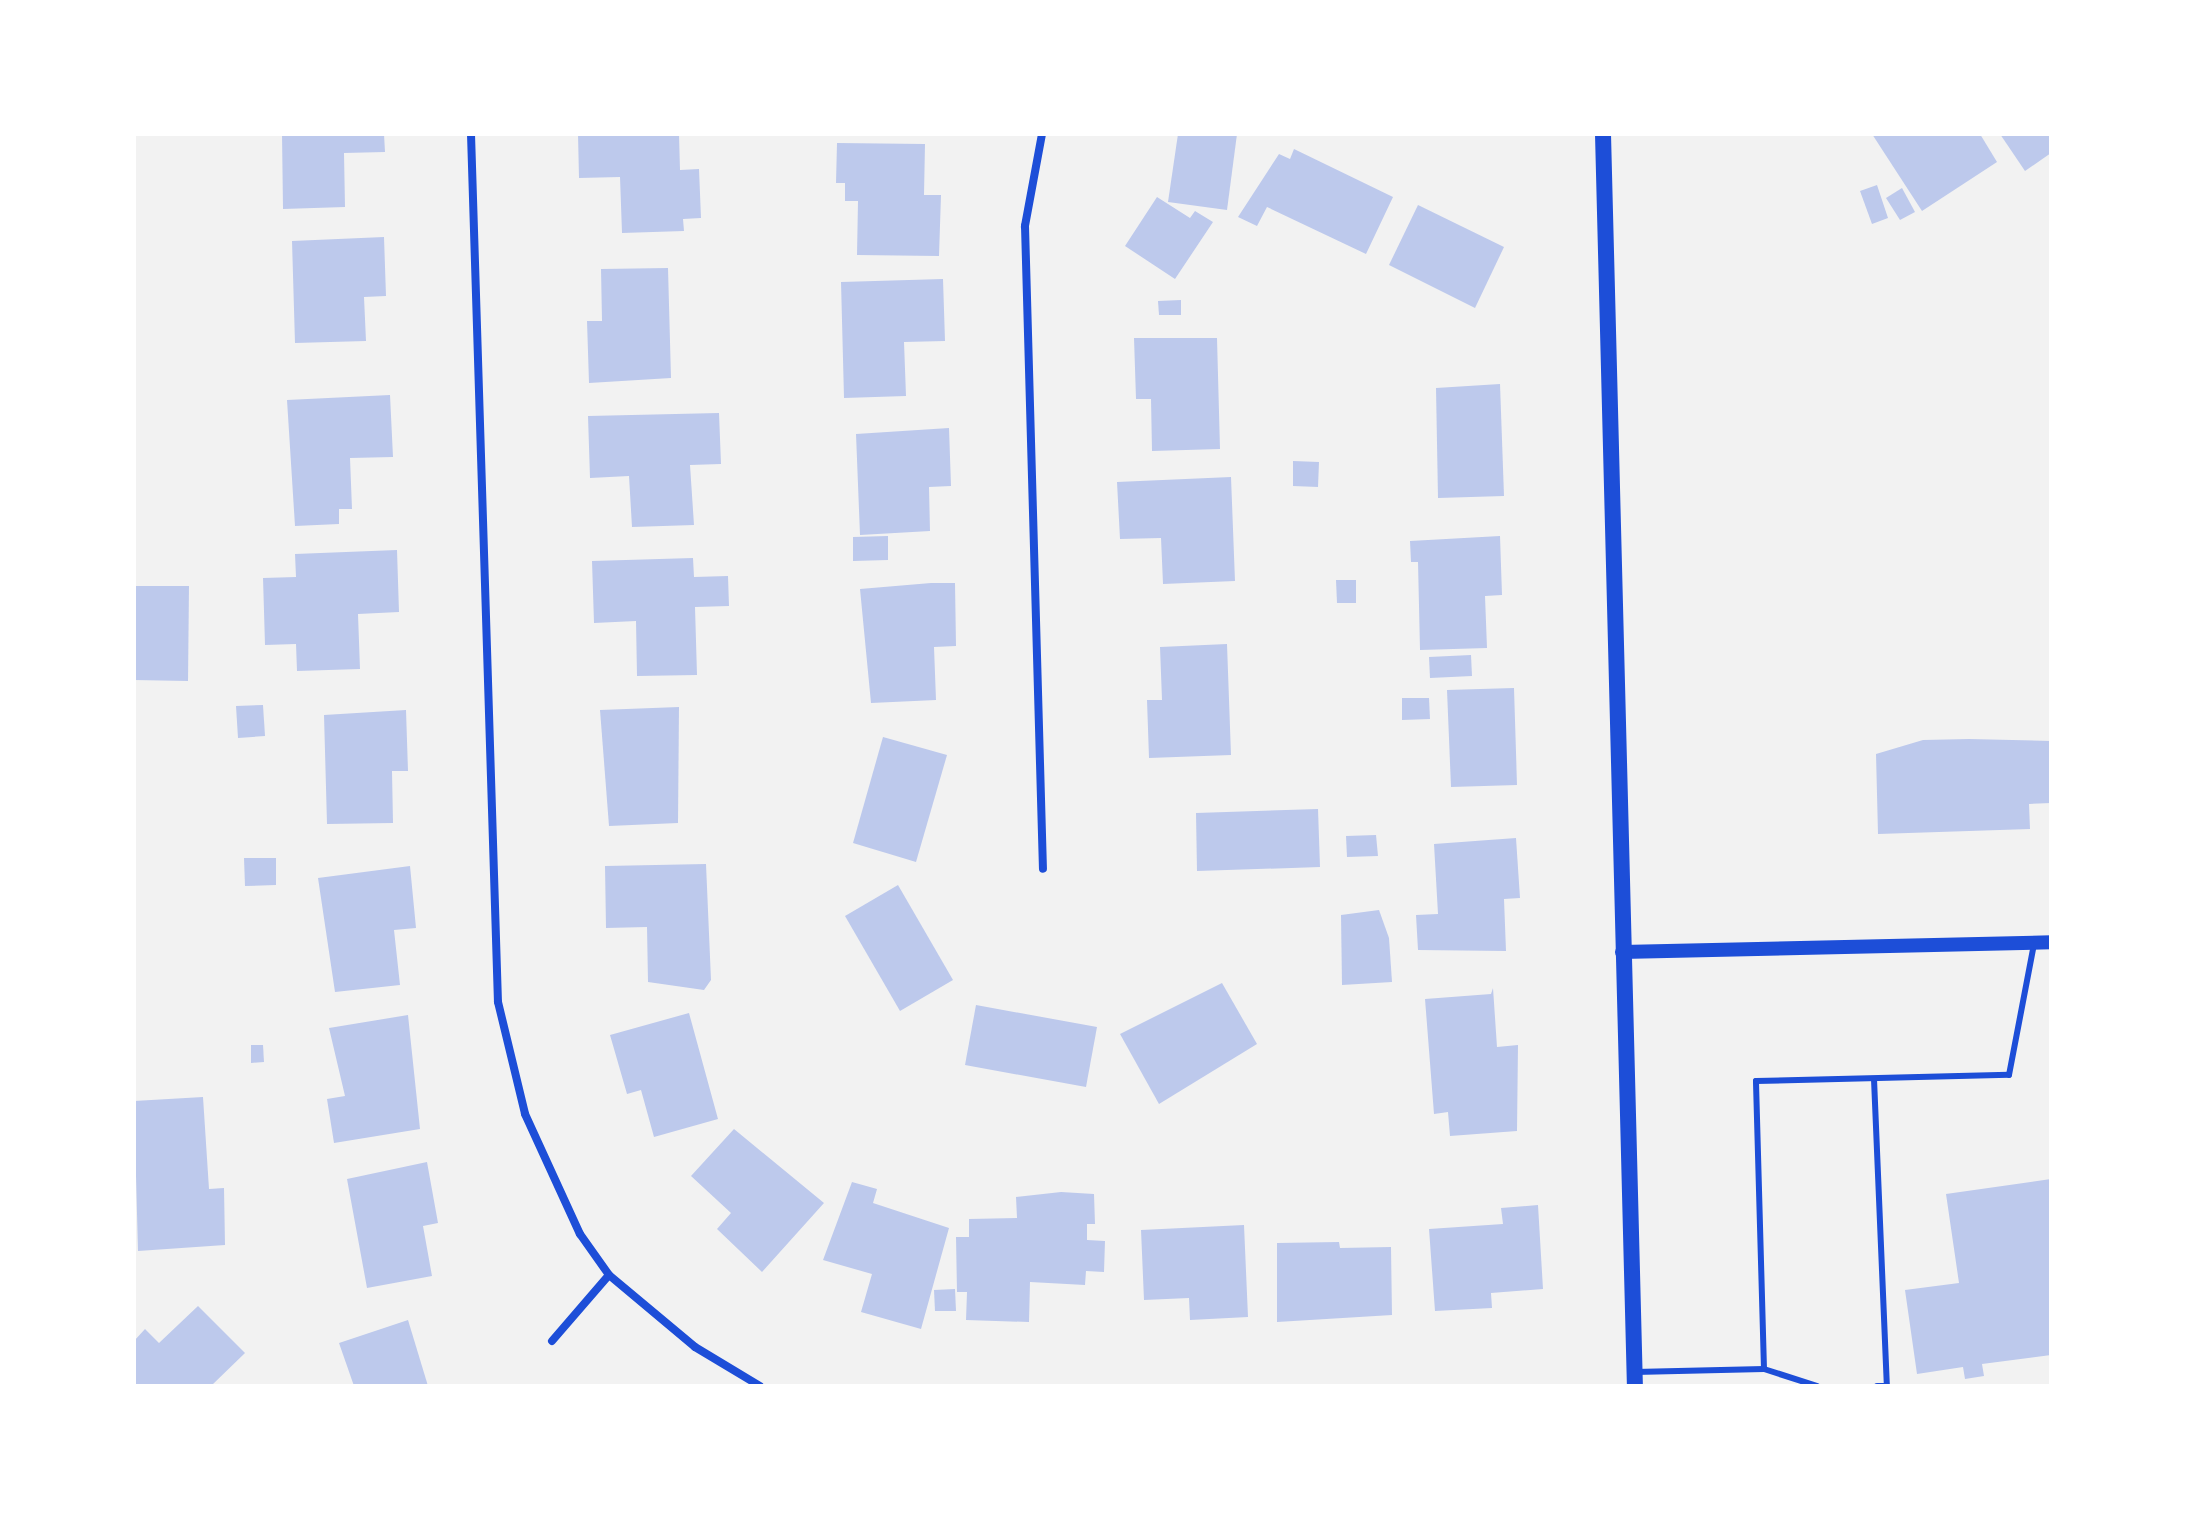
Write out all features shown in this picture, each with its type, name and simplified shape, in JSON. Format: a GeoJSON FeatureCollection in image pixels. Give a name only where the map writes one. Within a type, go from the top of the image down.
{"type":"FeatureCollection","features":[{"type":"Feature","properties":{"kind":"main road"},"geometry":{"type":"LineString","coordinates":[[1603,134],[1635,1379]]}},
{"type":"Feature","properties":{"kind":"street"},"geometry":{"type":"LineString","coordinates":[[471,134],[498,1002],[525,1114],[580,1234],[609,1275],[695,1347],[760,1386]]}},
{"type":"Feature","properties":{"kind":"street"},"geometry":{"type":"LineString","coordinates":[[1042,134],[1025,226],[1043,869]]}},
{"type":"Feature","properties":{"kind":"street"},"geometry":{"type":"LineString","coordinates":[[1622,952],[2051,942]]}},
{"type":"Feature","properties":{"kind":"street"},"geometry":{"type":"LineString","coordinates":[[552,1341],[609,1275]]}},
{"type":"Feature","properties":{"kind":"lane"},"geometry":{"type":"LineString","coordinates":[[1764,1369],[1756,1081],[2009,1075],[2034,943]]}},
{"type":"Feature","properties":{"kind":"lane"},"geometry":{"type":"LineString","coordinates":[[1874,1079],[1887,1386],[1877,1386]]}},
{"type":"Feature","properties":{"kind":"lane"},"geometry":{"type":"LineString","coordinates":[[1635,1379],[1764,1369],[1817,1386]]}},
{"type":"Feature","properties":{"kind":"building"},"geometry":{"type":"Polygon","coordinates":[[[282,134],[384,134],[385,152],[344,153],[345,207],[283,209],[282,134]]]}},
{"type":"Feature","properties":{"kind":"building"},"geometry":{"type":"Polygon","coordinates":[[[578,134],[679,134],[680,170],[699,169],[701,218],[683,219],[684,231],[622,233],[620,177],[579,178],[578,134]]]}},
{"type":"Feature","properties":{"kind":"building"},"geometry":{"type":"Polygon","coordinates":[[[1178,134],[1237,134],[1227,210],[1168,202],[1178,134]]]}},
{"type":"Feature","properties":{"kind":"building"},"geometry":{"type":"Polygon","coordinates":[[[1872,134],[1980,134],[1997,162],[1922,211],[1872,134]]]}},
{"type":"Feature","properties":{"kind":"building"},"geometry":{"type":"Polygon","coordinates":[[[2000,134],[2051,134],[2051,153],[2025,171],[2000,134]]]}},
{"type":"Feature","properties":{"kind":"building"},"geometry":{"type":"Polygon","coordinates":[[[837,143],[925,144],[924,195],[941,195],[939,256],[857,255],[858,201],[845,201],[845,183],[836,183],[837,143]]]}},
{"type":"Feature","properties":{"kind":"building"},"geometry":{"type":"Polygon","coordinates":[[[1294,149],[1393,197],[1366,254],[1267,207],[1257,226],[1238,217],[1279,154],[1290,159],[1294,149]]]}},
{"type":"Feature","properties":{"kind":"building"},"geometry":{"type":"Polygon","coordinates":[[[1877,185],[1888,218],[1872,224],[1860,191],[1877,185]]]}},
{"type":"Feature","properties":{"kind":"building"},"geometry":{"type":"Polygon","coordinates":[[[1902,188],[1915,212],[1900,220],[1886,198],[1902,188]]]}},
{"type":"Feature","properties":{"kind":"building"},"geometry":{"type":"Polygon","coordinates":[[[1157,197],[1190,218],[1195,211],[1213,222],[1175,279],[1125,246],[1157,197]]]}},
{"type":"Feature","properties":{"kind":"building"},"geometry":{"type":"Polygon","coordinates":[[[1418,205],[1504,247],[1475,308],[1389,265],[1418,205]]]}},
{"type":"Feature","properties":{"kind":"building"},"geometry":{"type":"Polygon","coordinates":[[[384,237],[386,296],[364,297],[366,341],[295,343],[292,241],[384,237]]]}},
{"type":"Feature","properties":{"kind":"building"},"geometry":{"type":"Polygon","coordinates":[[[668,268],[671,378],[589,383],[587,321],[602,321],[601,269],[668,268]]]}},
{"type":"Feature","properties":{"kind":"building"},"geometry":{"type":"Polygon","coordinates":[[[943,279],[945,341],[904,342],[906,396],[844,398],[841,282],[943,279]]]}},
{"type":"Feature","properties":{"kind":"building"},"geometry":{"type":"Polygon","coordinates":[[[1181,300],[1181,315],[1159,315],[1158,301],[1181,300]]]}},
{"type":"Feature","properties":{"kind":"building"},"geometry":{"type":"Polygon","coordinates":[[[1134,338],[1217,338],[1220,449],[1152,451],[1151,399],[1136,399],[1134,338]]]}},
{"type":"Feature","properties":{"kind":"building"},"geometry":{"type":"Polygon","coordinates":[[[1500,384],[1504,496],[1438,498],[1436,388],[1500,384]]]}},
{"type":"Feature","properties":{"kind":"building"},"geometry":{"type":"Polygon","coordinates":[[[390,395],[393,457],[350,458],[352,509],[339,509],[339,524],[295,526],[287,400],[390,395]]]}},
{"type":"Feature","properties":{"kind":"building"},"geometry":{"type":"Polygon","coordinates":[[[719,413],[721,464],[690,465],[694,525],[632,527],[629,476],[590,478],[588,416],[719,413]]]}},
{"type":"Feature","properties":{"kind":"building"},"geometry":{"type":"Polygon","coordinates":[[[949,428],[951,486],[929,487],[930,531],[860,535],[856,434],[949,428]]]}},
{"type":"Feature","properties":{"kind":"building"},"geometry":{"type":"Polygon","coordinates":[[[1293,461],[1319,462],[1318,487],[1293,486],[1293,461]]]}},
{"type":"Feature","properties":{"kind":"building"},"geometry":{"type":"Polygon","coordinates":[[[1231,477],[1235,581],[1163,584],[1161,538],[1120,539],[1117,482],[1231,477]]]}},
{"type":"Feature","properties":{"kind":"building"},"geometry":{"type":"Polygon","coordinates":[[[888,536],[888,560],[853,561],[853,537],[888,536]]]}},
{"type":"Feature","properties":{"kind":"building"},"geometry":{"type":"Polygon","coordinates":[[[1500,536],[1502,595],[1485,596],[1487,648],[1420,650],[1418,562],[1411,562],[1410,541],[1500,536]]]}},
{"type":"Feature","properties":{"kind":"building"},"geometry":{"type":"Polygon","coordinates":[[[397,550],[399,612],[358,614],[360,669],[297,671],[296,644],[265,645],[263,578],[296,577],[295,554],[397,550]]]}},
{"type":"Feature","properties":{"kind":"building"},"geometry":{"type":"Polygon","coordinates":[[[693,558],[694,577],[728,576],[729,606],[695,607],[697,675],[637,676],[636,621],[594,623],[592,561],[693,558]]]}},
{"type":"Feature","properties":{"kind":"building"},"geometry":{"type":"Polygon","coordinates":[[[1336,580],[1356,580],[1356,603],[1337,603],[1336,580]]]}},
{"type":"Feature","properties":{"kind":"building"},"geometry":{"type":"Polygon","coordinates":[[[955,583],[956,646],[934,647],[936,700],[871,703],[860,589],[955,583]]]}},
{"type":"Feature","properties":{"kind":"building"},"geometry":{"type":"Polygon","coordinates":[[[134,586],[189,586],[188,681],[134,680],[134,586]]]}},
{"type":"Feature","properties":{"kind":"building"},"geometry":{"type":"Polygon","coordinates":[[[1227,644],[1231,755],[1149,758],[1147,700],[1162,700],[1160,647],[1227,644]]]}},
{"type":"Feature","properties":{"kind":"building"},"geometry":{"type":"Polygon","coordinates":[[[1471,655],[1472,676],[1430,678],[1429,657],[1471,655]]]}},
{"type":"Feature","properties":{"kind":"building"},"geometry":{"type":"Polygon","coordinates":[[[1514,688],[1517,785],[1451,787],[1447,690],[1514,688]]]}},
{"type":"Feature","properties":{"kind":"building"},"geometry":{"type":"Polygon","coordinates":[[[1402,698],[1429,698],[1430,719],[1402,720],[1402,698]]]}},
{"type":"Feature","properties":{"kind":"building"},"geometry":{"type":"Polygon","coordinates":[[[263,705],[265,736],[238,738],[236,706],[263,705]]]}},
{"type":"Feature","properties":{"kind":"building"},"geometry":{"type":"Polygon","coordinates":[[[679,707],[678,823],[609,826],[600,710],[679,707]]]}},
{"type":"Feature","properties":{"kind":"building"},"geometry":{"type":"Polygon","coordinates":[[[406,710],[408,771],[392,771],[393,823],[327,824],[324,715],[406,710]]]}},
{"type":"Feature","properties":{"kind":"building"},"geometry":{"type":"Polygon","coordinates":[[[883,737],[947,755],[916,862],[853,843],[883,737]]]}},
{"type":"Feature","properties":{"kind":"building"},"geometry":{"type":"Polygon","coordinates":[[[1923,740],[2051,741],[2051,803],[2029,804],[2030,829],[1878,834],[1876,754],[1923,740]]]}},
{"type":"Feature","properties":{"kind":"building"},"geometry":{"type":"Polygon","coordinates":[[[1318,809],[1320,867],[1197,871],[1196,813],[1318,809]]]}},
{"type":"Feature","properties":{"kind":"building"},"geometry":{"type":"Polygon","coordinates":[[[1376,835],[1378,856],[1347,857],[1346,836],[1376,835]]]}},
{"type":"Feature","properties":{"kind":"building"},"geometry":{"type":"Polygon","coordinates":[[[1516,838],[1520,898],[1504,899],[1506,951],[1418,950],[1416,915],[1438,914],[1434,844],[1516,838]]]}},
{"type":"Feature","properties":{"kind":"building"},"geometry":{"type":"Polygon","coordinates":[[[244,858],[276,858],[276,885],[245,886],[244,858]]]}},
{"type":"Feature","properties":{"kind":"building"},"geometry":{"type":"Polygon","coordinates":[[[706,864],[711,980],[704,990],[648,982],[647,927],[606,928],[605,866],[706,864]]]}},
{"type":"Feature","properties":{"kind":"building"},"geometry":{"type":"Polygon","coordinates":[[[410,866],[416,928],[394,930],[400,985],[335,992],[318,878],[410,866]]]}},
{"type":"Feature","properties":{"kind":"building"},"geometry":{"type":"Polygon","coordinates":[[[898,885],[953,980],[900,1011],[845,916],[898,885]]]}},
{"type":"Feature","properties":{"kind":"building"},"geometry":{"type":"Polygon","coordinates":[[[1379,910],[1389,938],[1392,982],[1342,985],[1341,915],[1379,910]]]}},
{"type":"Feature","properties":{"kind":"building"},"geometry":{"type":"Polygon","coordinates":[[[1222,983],[1257,1044],[1159,1104],[1120,1034],[1222,983]]]}},
{"type":"Feature","properties":{"kind":"building"},"geometry":{"type":"Polygon","coordinates":[[[1493,988],[1497,1047],[1518,1045],[1517,1131],[1450,1136],[1448,1112],[1434,1114],[1425,999],[1491,994],[1493,988]]]}},
{"type":"Feature","properties":{"kind":"building"},"geometry":{"type":"Polygon","coordinates":[[[976,1005],[1097,1027],[1086,1087],[965,1065],[976,1005]]]}},
{"type":"Feature","properties":{"kind":"building"},"geometry":{"type":"Polygon","coordinates":[[[689,1013],[718,1119],[654,1137],[641,1090],[627,1094],[610,1035],[689,1013]]]}},
{"type":"Feature","properties":{"kind":"building"},"geometry":{"type":"Polygon","coordinates":[[[408,1015],[420,1129],[334,1143],[327,1099],[345,1096],[329,1028],[408,1015]]]}},
{"type":"Feature","properties":{"kind":"building"},"geometry":{"type":"Polygon","coordinates":[[[251,1045],[263,1045],[264,1062],[251,1063],[251,1045]]]}},
{"type":"Feature","properties":{"kind":"building"},"geometry":{"type":"Polygon","coordinates":[[[203,1097],[209,1189],[224,1188],[225,1245],[138,1251],[134,1101],[203,1097]]]}},
{"type":"Feature","properties":{"kind":"building"},"geometry":{"type":"Polygon","coordinates":[[[734,1129],[824,1203],[762,1272],[717,1229],[731,1213],[691,1176],[734,1129]]]}},
{"type":"Feature","properties":{"kind":"building"},"geometry":{"type":"Polygon","coordinates":[[[427,1162],[438,1223],[423,1226],[432,1276],[367,1288],[347,1179],[427,1162]]]}},
{"type":"Feature","properties":{"kind":"building"},"geometry":{"type":"Polygon","coordinates":[[[2051,1179],[2051,1355],[1982,1364],[1984,1376],[1965,1379],[1963,1367],[1917,1374],[1905,1290],[1959,1283],[1946,1194],[2051,1179]]]}},
{"type":"Feature","properties":{"kind":"building"},"geometry":{"type":"Polygon","coordinates":[[[852,1182],[877,1189],[873,1203],[949,1228],[921,1329],[861,1312],[872,1274],[823,1260],[852,1182]]]}},
{"type":"Feature","properties":{"kind":"building"},"geometry":{"type":"Polygon","coordinates":[[[1061,1192],[1094,1194],[1095,1224],[1087,1224],[1087,1240],[1105,1241],[1104,1272],[1086,1271],[1085,1285],[1030,1282],[1029,1322],[966,1320],[967,1292],[957,1292],[956,1237],[969,1237],[969,1219],[1017,1218],[1016,1197],[1061,1192]]]}},
{"type":"Feature","properties":{"kind":"building"},"geometry":{"type":"Polygon","coordinates":[[[1538,1205],[1543,1289],[1491,1293],[1492,1308],[1435,1311],[1429,1229],[1503,1224],[1501,1208],[1538,1205]]]}},
{"type":"Feature","properties":{"kind":"building"},"geometry":{"type":"Polygon","coordinates":[[[1244,1225],[1248,1317],[1190,1320],[1189,1298],[1144,1300],[1141,1230],[1244,1225]]]}},
{"type":"Feature","properties":{"kind":"building"},"geometry":{"type":"Polygon","coordinates":[[[1339,1242],[1340,1248],[1391,1247],[1392,1315],[1277,1322],[1277,1243],[1339,1242]]]}},
{"type":"Feature","properties":{"kind":"building"},"geometry":{"type":"Polygon","coordinates":[[[955,1289],[956,1311],[935,1311],[934,1290],[955,1289]]]}},
{"type":"Feature","properties":{"kind":"building"},"geometry":{"type":"Polygon","coordinates":[[[198,1306],[245,1353],[211,1386],[134,1386],[134,1341],[145,1329],[159,1343],[198,1306]]]}},
{"type":"Feature","properties":{"kind":"building"},"geometry":{"type":"Polygon","coordinates":[[[408,1320],[428,1386],[354,1386],[339,1343],[408,1320]]]}}]}
